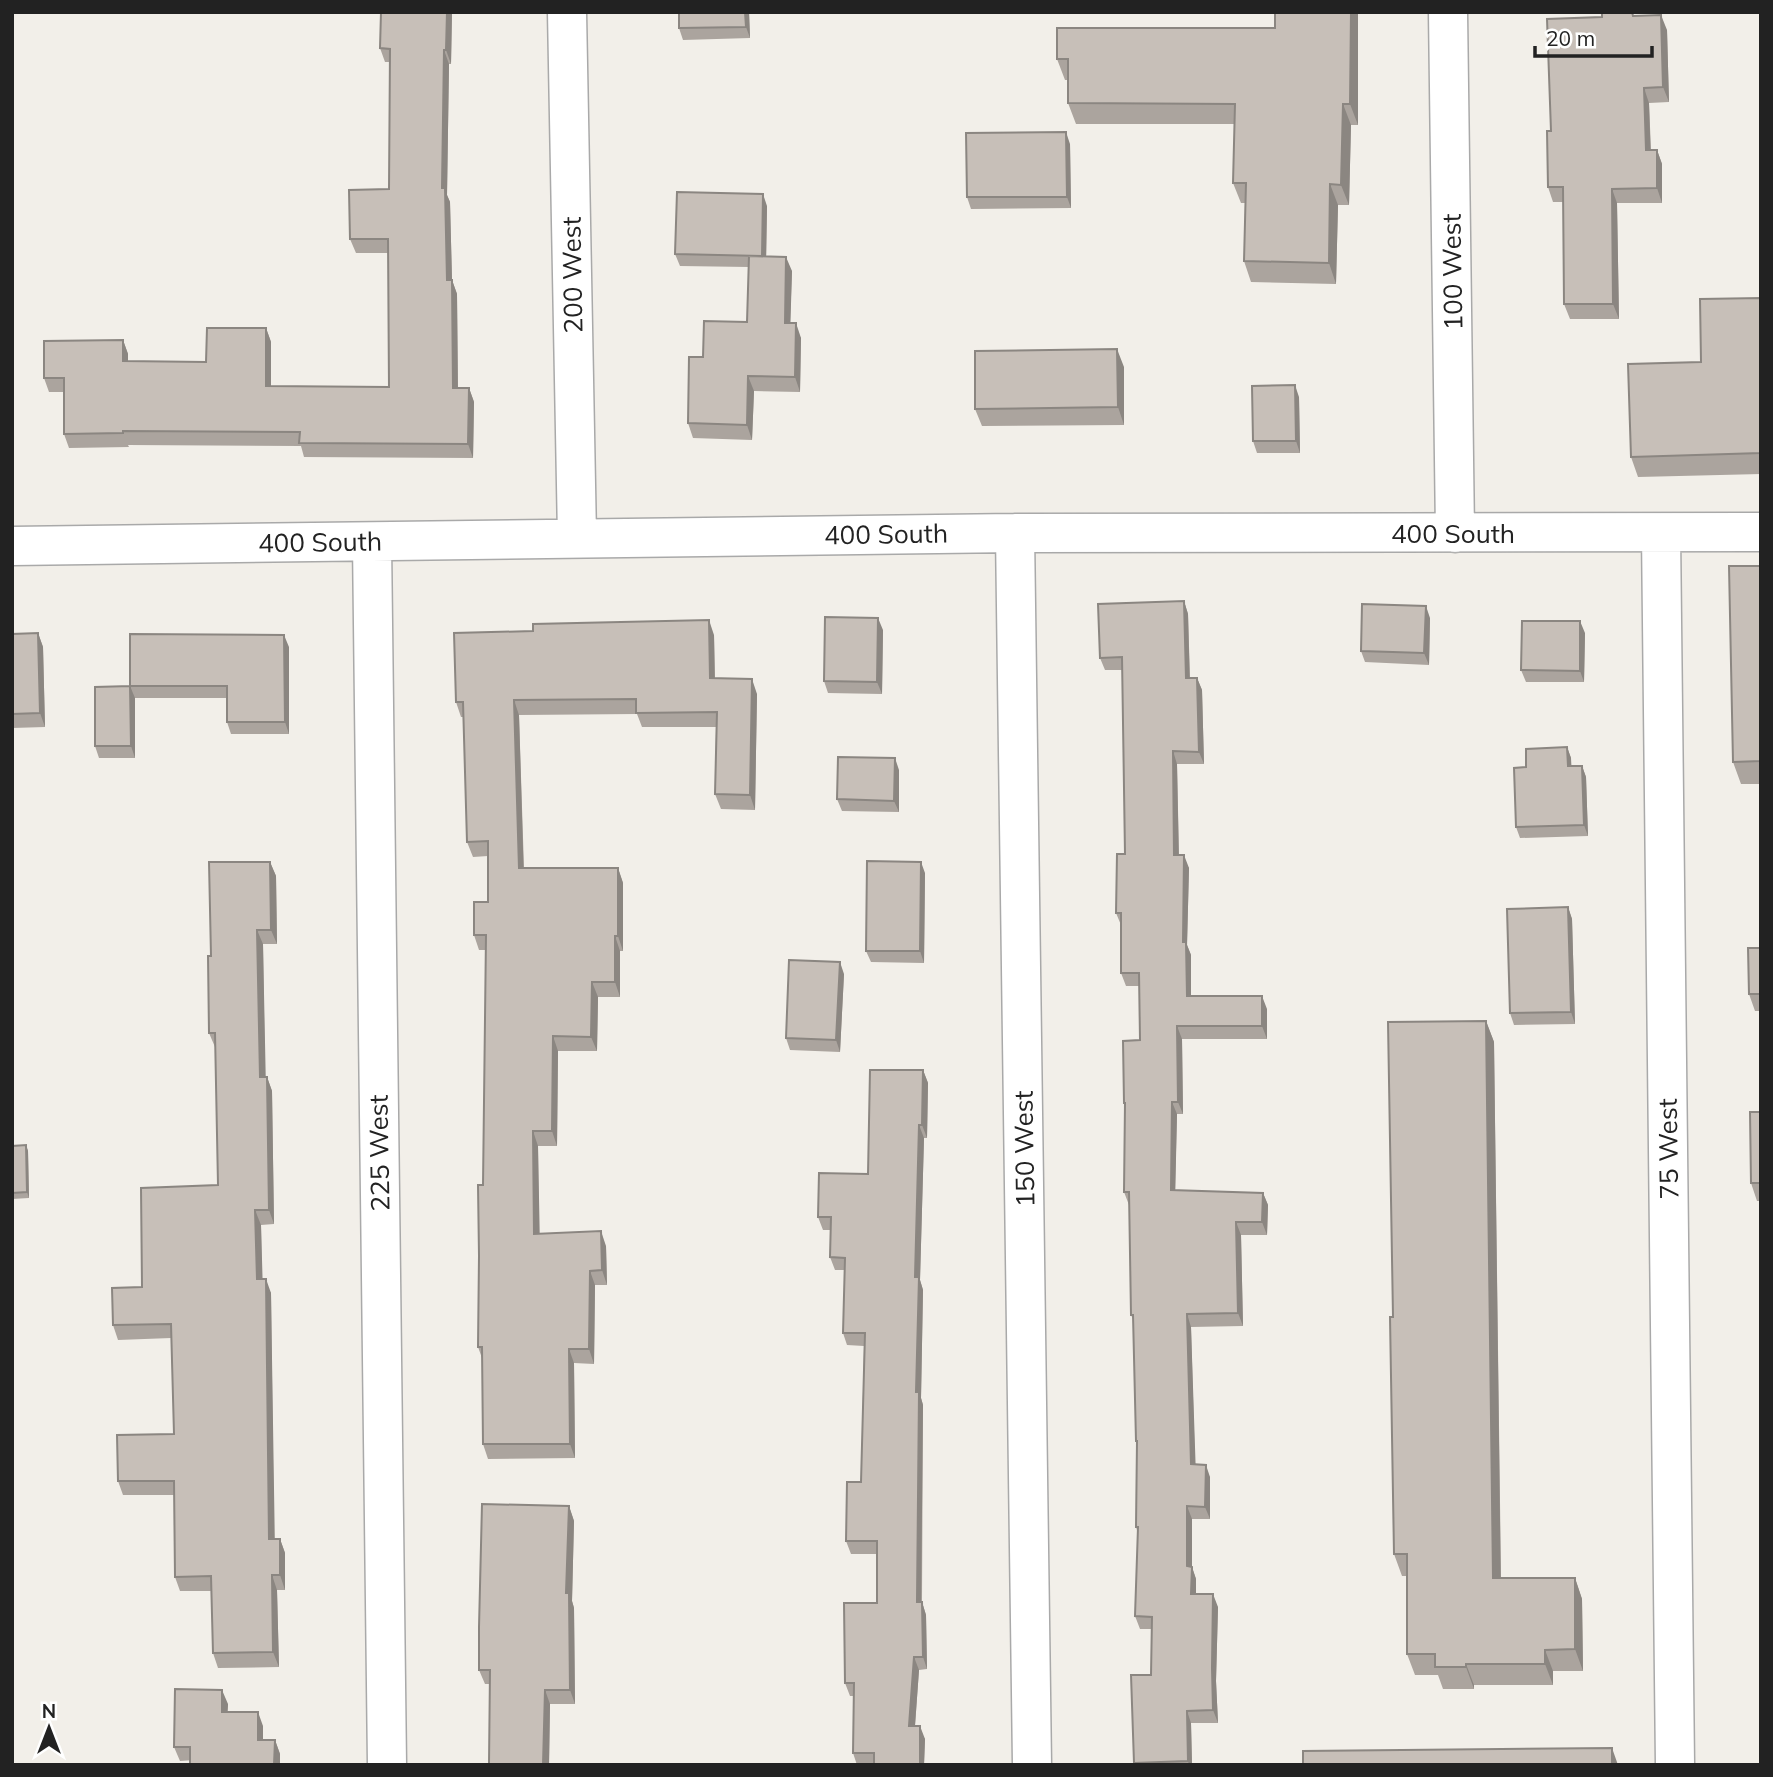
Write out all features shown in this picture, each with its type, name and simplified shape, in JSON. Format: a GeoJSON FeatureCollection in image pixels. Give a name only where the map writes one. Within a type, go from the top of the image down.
{"type":"FeatureCollection","features":[{"type":"Feature","properties":{"kind":"street","name":"200 West"},"geometry":{"type":"LineString","coordinates":[[567,12],[577,537]]}},
{"type":"Feature","properties":{"kind":"street","name":"100 West"},"geometry":{"type":"LineString","coordinates":[[1448,12],[1455,533]]}},
{"type":"Feature","properties":{"kind":"street","name":"400 South"},"geometry":{"type":"LineString","coordinates":[[12,546],[1015,533],[1761,532]]}},
{"type":"Feature","properties":{"kind":"street","name":"150 West"},"geometry":{"type":"LineString","coordinates":[[1015,533],[1032,1765]]}},
{"type":"Feature","properties":{"kind":"street","name":"75 West"},"geometry":{"type":"LineString","coordinates":[[1661,533],[1675,1765]]}},
{"type":"Feature","properties":{"kind":"street","name":"225 West"},"geometry":{"type":"LineString","coordinates":[[372,542],[387,1765]]}},
{"type":"Feature","properties":{"kind":"building"},"geometry":{"type":"Polygon","coordinates":[[[381,12],[447,12],[442,188],[445,188],[447,280],[452,280],[453,388],[469,388],[468,444],[299,443],[300,432],[123,431],[64,434],[64,378],[44,378],[44,341],[123,340],[123,361],[206,362],[207,328],[266,328],[266,386],[389,387],[388,239],[350,239],[349,190],[389,189],[390,49],[380,48],[381,12]]]}},
{"type":"Feature","properties":{"kind":"building"},"geometry":{"type":"Polygon","coordinates":[[[679,12],[745,12],[746,27],[679,28],[679,12]]]}},
{"type":"Feature","properties":{"kind":"building"},"geometry":{"type":"Polygon","coordinates":[[[1275,12],[1351,12],[1350,104],[1343,104],[1341,185],[1330,184],[1329,263],[1244,261],[1246,183],[1233,183],[1235,104],[1068,103],[1068,59],[1057,59],[1057,28],[1275,28],[1275,12]]]}},
{"type":"Feature","properties":{"kind":"building"},"geometry":{"type":"Polygon","coordinates":[[[1602,12],[1632,12],[1633,16],[1661,15],[1663,87],[1644,88],[1646,150],[1657,150],[1657,188],[1612,189],[1613,304],[1564,304],[1563,187],[1548,187],[1547,131],[1551,131],[1547,19],[1602,17],[1602,12]]]}},
{"type":"Feature","properties":{"kind":"building"},"geometry":{"type":"Polygon","coordinates":[[[1066,132],[1067,197],[967,197],[966,133],[1066,132]]]}},
{"type":"Feature","properties":{"kind":"building"},"geometry":{"type":"Polygon","coordinates":[[[677,192],[763,194],[762,256],[675,254],[677,192]]]}},
{"type":"Feature","properties":{"kind":"building"},"geometry":{"type":"Polygon","coordinates":[[[749,256],[786,257],[785,323],[796,323],[795,377],[748,376],[747,425],[688,423],[689,357],[703,357],[704,321],[747,322],[749,256]]]}},
{"type":"Feature","properties":{"kind":"building"},"geometry":{"type":"Polygon","coordinates":[[[1761,298],[1761,453],[1631,457],[1628,364],[1701,362],[1700,299],[1761,298]]]}},
{"type":"Feature","properties":{"kind":"building"},"geometry":{"type":"Polygon","coordinates":[[[1117,349],[1118,407],[975,409],[975,351],[1117,349]]]}},
{"type":"Feature","properties":{"kind":"building"},"geometry":{"type":"Polygon","coordinates":[[[1295,385],[1296,441],[1253,441],[1252,386],[1295,385]]]}},
{"type":"Feature","properties":{"kind":"building"},"geometry":{"type":"Polygon","coordinates":[[[1729,566],[1761,566],[1761,761],[1733,762],[1729,566]]]}},
{"type":"Feature","properties":{"kind":"building"},"geometry":{"type":"Polygon","coordinates":[[[1184,601],[1186,678],[1197,678],[1199,752],[1173,751],[1174,855],[1184,855],[1183,942],[1186,942],[1187,996],[1262,996],[1262,1026],[1177,1026],[1178,1102],[1172,1102],[1171,1190],[1263,1193],[1262,1222],[1236,1222],[1238,1313],[1187,1314],[1191,1464],[1206,1465],[1205,1507],[1187,1506],[1187,1566],[1192,1567],[1191,1594],[1213,1594],[1213,1710],[1187,1711],[1188,1761],[1134,1763],[1131,1675],[1151,1675],[1152,1617],[1135,1616],[1137,1441],[1129,1192],[1124,1192],[1123,1041],[1140,1040],[1139,973],[1121,973],[1121,913],[1116,913],[1117,854],[1125,854],[1122,657],[1100,658],[1098,604],[1184,601]]]}},
{"type":"Feature","properties":{"kind":"building"},"geometry":{"type":"Polygon","coordinates":[[[1362,604],[1426,606],[1424,653],[1361,651],[1362,604]]]}},
{"type":"Feature","properties":{"kind":"building"},"geometry":{"type":"Polygon","coordinates":[[[825,617],[878,618],[877,682],[824,681],[825,617]]]}},
{"type":"Feature","properties":{"kind":"building"},"geometry":{"type":"Polygon","coordinates":[[[709,620],[710,678],[752,679],[750,795],[715,794],[717,712],[636,713],[636,699],[514,700],[519,868],[618,868],[618,936],[615,936],[615,982],[592,982],[591,1037],[553,1036],[552,1131],[533,1131],[534,1234],[601,1231],[602,1270],[590,1271],[589,1349],[569,1349],[570,1444],[483,1444],[482,1347],[478,1347],[478,1185],[483,1185],[486,935],[474,935],[474,902],[488,902],[488,841],[467,842],[463,702],[456,702],[454,633],[533,631],[533,624],[709,620]]]}},
{"type":"Feature","properties":{"kind":"building"},"geometry":{"type":"Polygon","coordinates":[[[1522,621],[1580,621],[1580,671],[1521,670],[1522,621]]]}},
{"type":"Feature","properties":{"kind":"building"},"geometry":{"type":"Polygon","coordinates":[[[38,633],[40,713],[12,714],[12,634],[38,633]]]}},
{"type":"Feature","properties":{"kind":"building"},"geometry":{"type":"Polygon","coordinates":[[[130,634],[284,635],[285,722],[227,722],[227,686],[130,686],[130,634]]]}},
{"type":"Feature","properties":{"kind":"building"},"geometry":{"type":"Polygon","coordinates":[[[130,686],[131,746],[95,746],[95,687],[130,686]]]}},
{"type":"Feature","properties":{"kind":"building"},"geometry":{"type":"Polygon","coordinates":[[[1567,747],[1568,766],[1582,766],[1584,825],[1516,827],[1514,768],[1526,767],[1526,749],[1567,747]]]}},
{"type":"Feature","properties":{"kind":"building"},"geometry":{"type":"Polygon","coordinates":[[[838,757],[895,758],[894,801],[837,799],[838,757]]]}},
{"type":"Feature","properties":{"kind":"building"},"geometry":{"type":"Polygon","coordinates":[[[867,861],[921,862],[920,951],[866,951],[867,861]]]}},
{"type":"Feature","properties":{"kind":"building"},"geometry":{"type":"Polygon","coordinates":[[[209,862],[270,862],[271,930],[257,930],[260,1077],[267,1077],[269,1210],[255,1210],[257,1279],[266,1279],[269,1539],[280,1539],[280,1575],[272,1575],[273,1652],[213,1653],[211,1576],[175,1577],[174,1481],[118,1481],[117,1435],[174,1434],[171,1324],[113,1325],[112,1288],[142,1287],[141,1188],[218,1185],[215,1033],[209,1033],[209,862]]]}},
{"type":"Feature","properties":{"kind":"building"},"geometry":{"type":"Polygon","coordinates":[[[1568,907],[1571,1012],[1510,1013],[1507,909],[1568,907]]]}},
{"type":"Feature","properties":{"kind":"building"},"geometry":{"type":"Polygon","coordinates":[[[1748,948],[1761,948],[1761,994],[1749,994],[1748,948]]]}},
{"type":"Feature","properties":{"kind":"building"},"geometry":{"type":"Polygon","coordinates":[[[789,960],[840,962],[836,1040],[786,1038],[789,960]]]}},
{"type":"Feature","properties":{"kind":"building"},"geometry":{"type":"Polygon","coordinates":[[[1486,1021],[1493,1578],[1575,1578],[1575,1649],[1545,1650],[1545,1664],[1466,1664],[1466,1667],[1435,1667],[1435,1654],[1407,1654],[1407,1554],[1394,1554],[1388,1022],[1486,1021]]]}},
{"type":"Feature","properties":{"kind":"building"},"geometry":{"type":"Polygon","coordinates":[[[870,1070],[923,1070],[915,1277],[919,1277],[916,1392],[919,1392],[917,1602],[922,1602],[923,1657],[914,1657],[909,1726],[920,1726],[920,1765],[874,1765],[874,1753],[853,1753],[854,1683],[845,1683],[844,1603],[877,1603],[877,1541],[846,1541],[847,1482],[861,1482],[865,1333],[843,1333],[845,1258],[830,1257],[831,1217],[818,1217],[819,1173],[868,1174],[870,1070]]]}},
{"type":"Feature","properties":{"kind":"building"},"geometry":{"type":"Polygon","coordinates":[[[1750,1112],[1761,1112],[1761,1183],[1751,1183],[1750,1112]]]}},
{"type":"Feature","properties":{"kind":"building"},"geometry":{"type":"Polygon","coordinates":[[[26,1145],[27,1192],[12,1193],[12,1146],[26,1145]]]}},
{"type":"Feature","properties":{"kind":"building"},"geometry":{"type":"Polygon","coordinates":[[[482,1504],[569,1506],[566,1593],[569,1593],[570,1690],[545,1690],[543,1765],[489,1764],[490,1670],[479,1670],[482,1504]]]}},
{"type":"Feature","properties":{"kind":"building"},"geometry":{"type":"Polygon","coordinates":[[[175,1689],[222,1690],[222,1712],[258,1712],[258,1740],[275,1740],[274,1765],[190,1765],[190,1747],[174,1747],[175,1689]]]}},
{"type":"Feature","properties":{"kind":"building"},"geometry":{"type":"Polygon","coordinates":[[[1612,1748],[1612,1765],[1303,1765],[1303,1751],[1612,1748]]]}}]}
